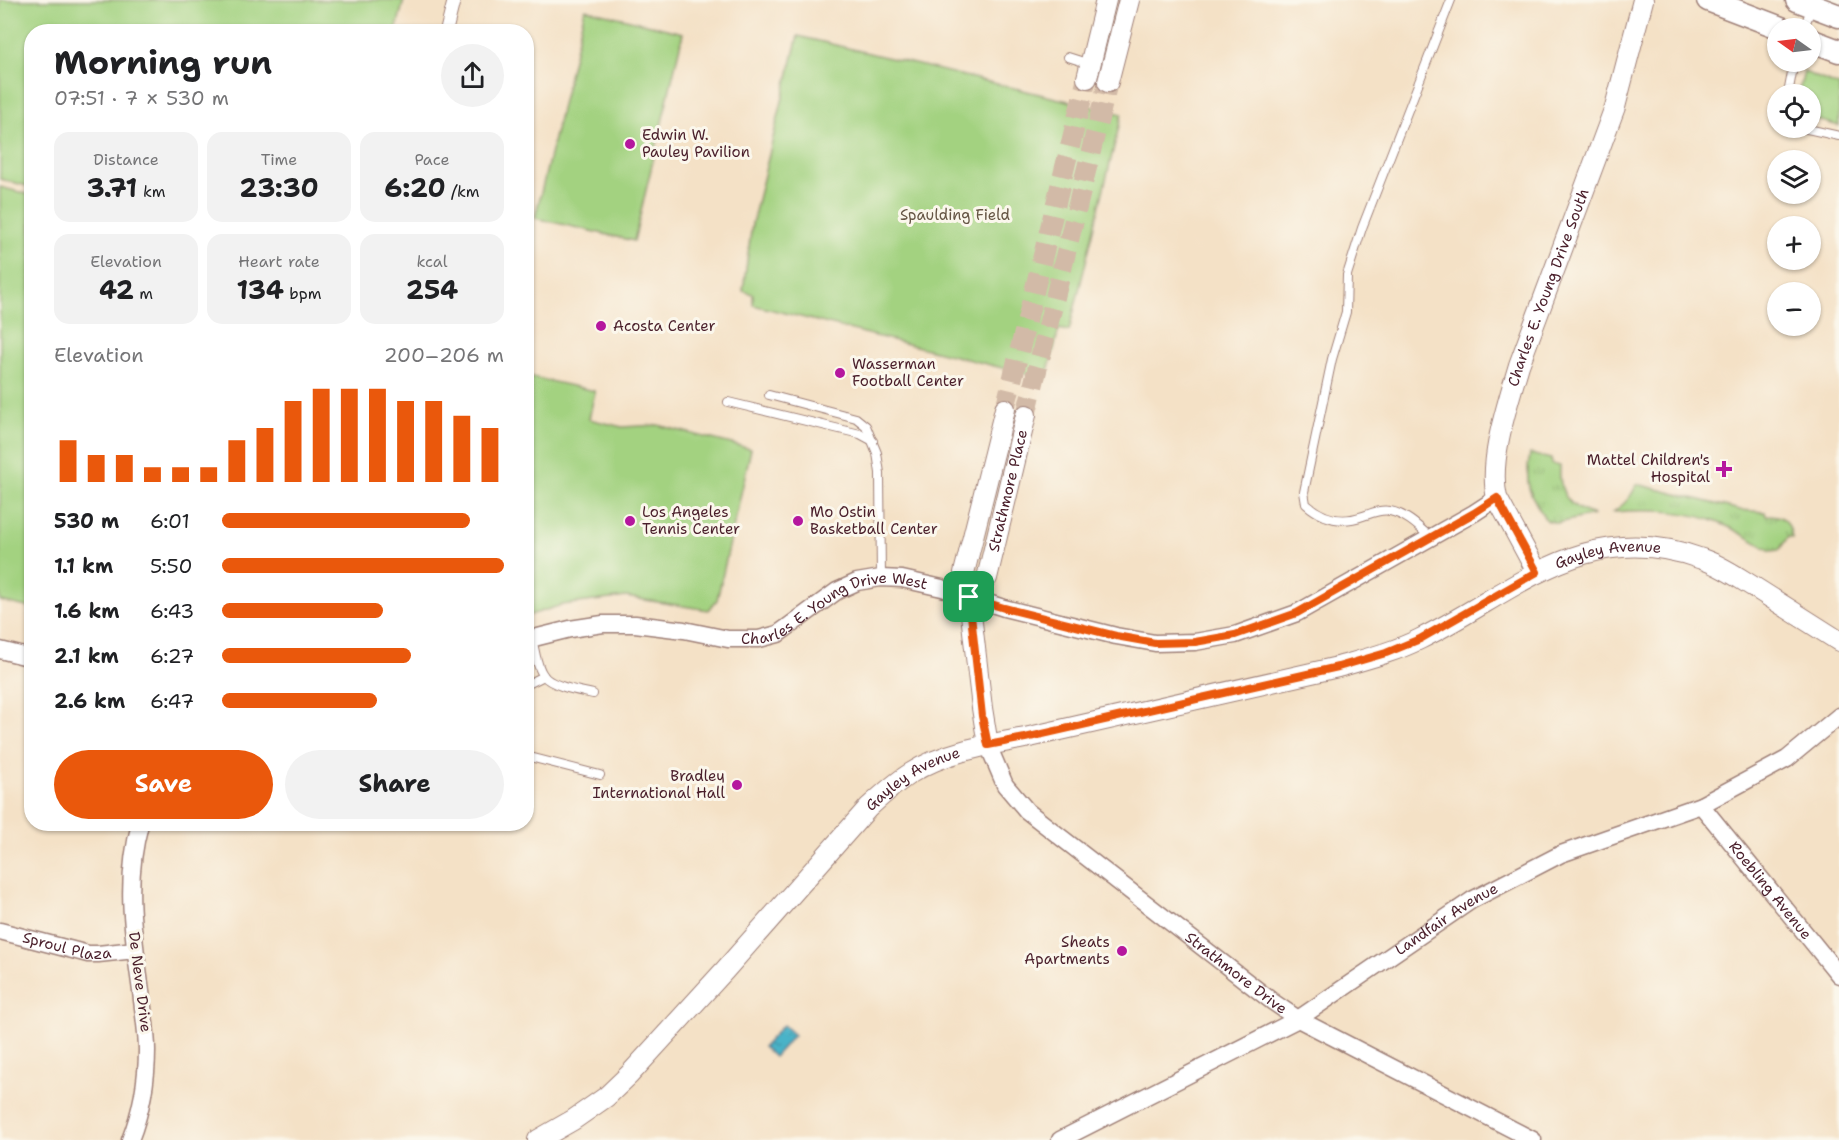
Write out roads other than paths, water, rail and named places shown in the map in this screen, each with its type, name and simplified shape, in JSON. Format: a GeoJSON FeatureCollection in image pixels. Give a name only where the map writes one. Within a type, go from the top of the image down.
{"type":"FeatureCollection","features":[{"type":"Feature","properties":{"kind":"main road"},"geometry":{"type":"LineString","coordinates":[[1708,0],[1767,23]]}},
{"type":"Feature","properties":{"kind":"main road"},"geometry":{"type":"LineString","coordinates":[[1805,3],[1839,16]]}},
{"type":"Feature","properties":{"kind":"main road"},"geometry":{"type":"LineString","coordinates":[[1821,44],[1839,51]]}},
{"type":"Feature","properties":{"kind":"street"},"geometry":{"type":"LineString","coordinates":[[448,24],[454,0]]}},
{"type":"Feature","properties":{"kind":"street"},"geometry":{"type":"LineString","coordinates":[[1088,71],[1106,0]]}},
{"type":"Feature","properties":{"kind":"street"},"geometry":{"type":"LineString","coordinates":[[1108,82],[1129,0]]}},
{"type":"Feature","properties":{"kind":"street","name":"Charles E. Young Drive South"},"geometry":{"type":"LineString","coordinates":[[1537,572],[1497,498],[1494,464],[1508,402],[1531,332],[1615,107],[1643,0]]}},
{"type":"Feature","properties":{"kind":"street","name":"Strathmore Place"},"geometry":{"type":"LineString","coordinates":[[988,745],[982,716],[969,597],[964,573],[1005,409]]}},
{"type":"Feature","properties":{"kind":"street","name":"Strathmore Place"},"geometry":{"type":"LineString","coordinates":[[969,597],[987,578],[1026,415]]}},
{"type":"Feature","properties":{"kind":"street","name":"Charles E. Young Drive West"},"geometry":{"type":"LineString","coordinates":[[534,638],[592,626],[634,624],[684,630],[728,639],[759,639],[778,634],[837,591],[857,582],[881,578],[902,579],[942,588],[1004,608],[1116,636],[1155,643],[1195,642],[1235,635],[1297,613],[1497,498]]}},
{"type":"Feature","properties":{"kind":"street","name":"Gayley Avenue"},"geometry":{"type":"LineString","coordinates":[[538,1140],[573,1120],[606,1097],[725,970],[868,808],[911,772],[930,763],[988,745],[1327,670],[1386,653],[1420,639],[1537,572],[1578,555],[1612,547],[1646,546],[1670,549],[1704,559],[1725,569],[1839,640]]}},
{"type":"Feature","properties":{"kind":"street"},"geometry":{"type":"LineString","coordinates":[[0,650],[24,656]]}},
{"type":"Feature","properties":{"kind":"street","name":"Landfair Avenue"},"geometry":{"type":"LineString","coordinates":[[1060,1140],[1298,1019],[1472,900],[1561,854],[1701,805],[1787,759],[1839,716]]}},
{"type":"Feature","properties":{"kind":"street","name":"Strathmore Drive"},"geometry":{"type":"LineString","coordinates":[[988,745],[1005,785],[1027,811],[1273,1002],[1298,1019],[1533,1140]]}},
{"type":"Feature","properties":{"kind":"street","name":"Roebling Avenue"},"geometry":{"type":"LineString","coordinates":[[1701,805],[1839,975]]}},
{"type":"Feature","properties":{"kind":"street","name":"De Neve Drive"},"geometry":{"type":"LineString","coordinates":[[130,1140],[139,1113],[147,1052],[135,950],[130,881],[132,856],[138,831]]}},
{"type":"Feature","properties":{"kind":"street","name":"Sproul Plaza"},"geometry":{"type":"LineString","coordinates":[[0,931],[88,954],[135,950]]}},
{"type":"Feature","properties":{"kind":"lane"},"geometry":{"type":"LineString","coordinates":[[1430,537],[1412,521],[1388,510],[1340,521],[1316,513],[1305,504],[1304,492],[1332,359],[1346,312],[1347,275],[1366,218],[1451,0]]}},
{"type":"Feature","properties":{"kind":"lane"},"geometry":{"type":"LineString","coordinates":[[1804,18],[1805,3]]}},
{"type":"Feature","properties":{"kind":"lane"},"geometry":{"type":"LineString","coordinates":[[1068,57],[1088,71]]}},
{"type":"Feature","properties":{"kind":"lane"},"geometry":{"type":"LineString","coordinates":[[1821,132],[1839,136]]}},
{"type":"Feature","properties":{"kind":"lane"},"geometry":{"type":"LineString","coordinates":[[769,395],[856,418],[866,426],[877,453],[880,473],[881,578]]}},
{"type":"Feature","properties":{"kind":"lane"},"geometry":{"type":"LineString","coordinates":[[728,402],[860,434],[873,442]]}},
{"type":"Feature","properties":{"kind":"lane"},"geometry":{"type":"LineString","coordinates":[[534,651],[544,676],[553,683],[593,694]]}},
{"type":"Feature","properties":{"kind":"lane"},"geometry":{"type":"LineString","coordinates":[[534,681],[544,676]]}},
{"type":"Feature","properties":{"kind":"lane"},"geometry":{"type":"LineString","coordinates":[[534,758],[600,774]]}},
{"type":"Feature","properties":{"kind":"water"},"geometry":{"type":"Polygon","coordinates":[[[783,1025],[794,1035],[774,1057],[763,1047],[783,1025]]]}},
{"type":"Feature","properties":{"kind":"tunnel"},"geometry":{"type":"LineString","coordinates":[[1005,409],[1087,78]]}},
{"type":"Feature","properties":{"kind":"tunnel"},"geometry":{"type":"LineString","coordinates":[[1026,415],[1108,82]]}},
{"type":"Feature","properties":{"kind":"place","name":"Edwin W. Pauley Pavilion"},"geometry":{"type":"Point","coordinates":[630,144]}},
{"type":"Feature","properties":{"kind":"place","name":"Acosta Center"},"geometry":{"type":"Point","coordinates":[601,326]}},
{"type":"Feature","properties":{"kind":"place","name":"Wasserman Football Center"},"geometry":{"type":"Point","coordinates":[840,373]}},
{"type":"Feature","properties":{"kind":"place","name":"Mattel Children's Hospital"},"geometry":{"type":"Point","coordinates":[1724,469]}},
{"type":"Feature","properties":{"kind":"place","name":"Los Angeles Tennis Center"},"geometry":{"type":"Point","coordinates":[630,521]}},
{"type":"Feature","properties":{"kind":"place","name":"Mo Ostin Basketball Center"},"geometry":{"type":"Point","coordinates":[798,521]}},
{"type":"Feature","properties":{"kind":"place","name":"Bradley International Hall"},"geometry":{"type":"Point","coordinates":[737,785]}},
{"type":"Feature","properties":{"kind":"place","name":"Sheats Apartments"},"geometry":{"type":"Point","coordinates":[1122,951]}},
{"type":"Feature","properties":{"kind":"park label","name":"Spaulding Field"},"geometry":{"type":"Point","coordinates":[955,215]}}]}
